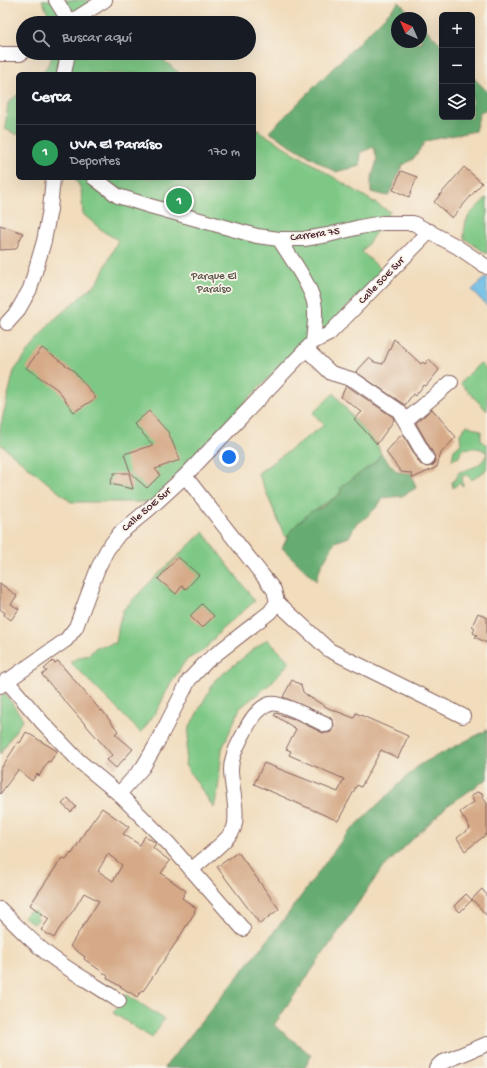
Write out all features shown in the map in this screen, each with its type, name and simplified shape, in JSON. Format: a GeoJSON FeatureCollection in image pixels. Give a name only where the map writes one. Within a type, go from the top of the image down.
{"type":"FeatureCollection","features":[{"type":"Feature","properties":{"kind":"street"},"geometry":{"type":"LineString","coordinates":[[56,0],[66,16]]}},
{"type":"Feature","properties":{"kind":"street"},"geometry":{"type":"LineString","coordinates":[[81,16],[106,0]]}},
{"type":"Feature","properties":{"kind":"street"},"geometry":{"type":"LineString","coordinates":[[0,54],[16,54]]}},
{"type":"Feature","properties":{"kind":"street"},"geometry":{"type":"LineString","coordinates":[[64,72],[67,60]]}},
{"type":"Feature","properties":{"kind":"street"},"geometry":{"type":"LineString","coordinates":[[7,323],[20,307],[30,289],[44,241],[50,209],[53,180]]}},
{"type":"Feature","properties":{"kind":"street","name":"Carrera 75"},"geometry":{"type":"LineString","coordinates":[[97,180],[118,196],[257,236],[279,240],[304,239],[382,223],[412,223],[430,232],[487,267]]}},
{"type":"Feature","properties":{"kind":"street","name":"Calle 50E Sur"},"geometry":{"type":"LineString","coordinates":[[3,683],[66,640],[76,627],[98,568],[107,550],[119,534],[185,476],[309,345],[329,334],[430,232]]}},
{"type":"Feature","properties":{"kind":"street"},"geometry":{"type":"LineString","coordinates":[[279,240],[305,281],[314,301],[315,320],[309,345],[331,374],[354,380],[399,411],[427,459]]}},
{"type":"Feature","properties":{"kind":"street"},"geometry":{"type":"LineString","coordinates":[[405,421],[451,382]]}},
{"type":"Feature","properties":{"kind":"street"},"geometry":{"type":"LineString","coordinates":[[185,476],[274,590],[277,602],[329,650],[463,716]]}},
{"type":"Feature","properties":{"kind":"street"},"geometry":{"type":"LineString","coordinates":[[119,794],[142,767],[156,745],[189,680],[207,661],[270,612],[277,602]]}},
{"type":"Feature","properties":{"kind":"street"},"geometry":{"type":"LineString","coordinates":[[3,683],[79,761],[119,794],[169,844],[243,929]]}},
{"type":"Feature","properties":{"kind":"street"},"geometry":{"type":"LineString","coordinates":[[191,870],[227,837],[234,828],[235,817],[231,769],[232,763],[235,752],[249,722],[260,709],[271,704],[282,706],[326,725]]}},
{"type":"Feature","properties":{"kind":"street"},"geometry":{"type":"LineString","coordinates":[[0,909],[20,930],[50,956],[95,984],[118,1001]]}},
{"type":"Feature","properties":{"kind":"street"},"geometry":{"type":"LineString","coordinates":[[436,1068],[441,1063],[487,1044]]}},
{"type":"Feature","properties":{"kind":"green space"},"geometry":{"type":"Polygon","coordinates":[[[42,0],[87,0],[91,4],[73,16],[49,16],[42,0]]]}},
{"type":"Feature","properties":{"kind":"green space"},"geometry":{"type":"Polygon","coordinates":[[[399,2],[409,12],[391,12],[391,48],[427,48],[427,30],[439,42],[439,120],[475,120],[475,79],[487,91],[487,109],[480,112],[475,131],[426,141],[413,159],[403,165],[388,196],[371,192],[371,181],[377,160],[374,147],[361,152],[360,166],[335,172],[269,132],[399,2]]]}},
{"type":"Feature","properties":{"kind":"green space"},"geometry":{"type":"Polygon","coordinates":[[[50,60],[163,60],[178,72],[42,72],[50,60]]]}},
{"type":"Feature","properties":{"kind":"green space"},"geometry":{"type":"Polygon","coordinates":[[[16,96],[16,134],[5,129],[8,103],[16,96]]]}},
{"type":"Feature","properties":{"kind":"green space","name":"Parque El Paraíso"},"geometry":{"type":"Polygon","coordinates":[[[256,129],[390,212],[362,252],[383,271],[328,326],[292,353],[151,502],[71,502],[0,444],[0,428],[14,371],[50,323],[98,282],[118,240],[104,232],[83,214],[81,189],[76,180],[256,180],[256,129]]]}},
{"type":"Feature","properties":{"kind":"green space"},"geometry":{"type":"Polygon","coordinates":[[[486,198],[487,254],[464,238],[465,224],[469,215],[486,198]]]}},
{"type":"Feature","properties":{"kind":"green space"},"geometry":{"type":"Polygon","coordinates":[[[480,363],[487,370],[487,411],[460,383],[480,363]]]}},
{"type":"Feature","properties":{"kind":"green space"},"geometry":{"type":"Polygon","coordinates":[[[334,393],[354,419],[377,444],[381,454],[374,463],[341,487],[340,494],[305,517],[288,536],[285,537],[258,473],[324,425],[313,413],[334,393]]]}},
{"type":"Feature","properties":{"kind":"green space"},"geometry":{"type":"Polygon","coordinates":[[[467,425],[481,431],[481,440],[487,444],[487,453],[478,448],[462,449],[459,457],[452,460],[454,450],[461,444],[460,434],[467,425]]]}},
{"type":"Feature","properties":{"kind":"green space"},"geometry":{"type":"Polygon","coordinates":[[[487,453],[487,466],[485,471],[472,480],[467,475],[462,476],[463,486],[459,483],[453,488],[452,482],[456,479],[459,472],[479,464],[487,453]]]}},
{"type":"Feature","properties":{"kind":"green space"},"geometry":{"type":"Polygon","coordinates":[[[381,454],[397,472],[411,473],[416,488],[402,496],[384,498],[374,510],[356,524],[349,537],[335,542],[321,566],[316,581],[282,548],[292,529],[311,511],[321,508],[340,494],[341,487],[374,463],[381,454]]]}},
{"type":"Feature","properties":{"kind":"green space"},"geometry":{"type":"Polygon","coordinates":[[[203,532],[255,601],[222,629],[204,650],[186,660],[170,684],[158,709],[141,733],[70,662],[80,657],[89,655],[96,647],[116,643],[123,610],[151,581],[203,532]]]}},
{"type":"Feature","properties":{"kind":"green space"},"geometry":{"type":"Polygon","coordinates":[[[267,639],[290,662],[270,684],[240,708],[222,749],[218,790],[214,808],[185,765],[189,728],[215,680],[267,639]]]}},
{"type":"Feature","properties":{"kind":"green space"},"geometry":{"type":"Polygon","coordinates":[[[4,692],[23,719],[0,754],[0,699],[4,692]]]}},
{"type":"Feature","properties":{"kind":"green space"},"geometry":{"type":"Polygon","coordinates":[[[487,730],[487,779],[447,806],[381,870],[274,1025],[311,1055],[305,1068],[164,1068],[285,918],[345,836],[419,765],[487,730]]]}},
{"type":"Feature","properties":{"kind":"green space"},"geometry":{"type":"Polygon","coordinates":[[[28,911],[34,911],[38,914],[36,917],[39,919],[34,924],[24,917],[28,911]]]}},
{"type":"Feature","properties":{"kind":"green space"},"geometry":{"type":"Polygon","coordinates":[[[126,994],[164,1019],[152,1038],[113,1013],[126,994]]]}},
{"type":"Feature","properties":{"kind":"water"},"geometry":{"type":"Polygon","coordinates":[[[487,276],[487,306],[472,290],[487,276]]]}},
{"type":"Feature","properties":{"kind":"building"},"geometry":{"type":"Polygon","coordinates":[[[464,167],[482,183],[452,218],[434,202],[464,167]]]}},
{"type":"Feature","properties":{"kind":"building"},"geometry":{"type":"Polygon","coordinates":[[[401,171],[417,177],[409,197],[393,190],[401,171]]]}},
{"type":"Feature","properties":{"kind":"building"},"geometry":{"type":"Polygon","coordinates":[[[0,225],[23,233],[16,249],[0,250],[0,225]]]}},
{"type":"Feature","properties":{"kind":"building"},"geometry":{"type":"Polygon","coordinates":[[[394,339],[421,364],[423,362],[425,364],[429,359],[439,370],[426,386],[424,385],[415,396],[413,394],[405,405],[356,372],[369,358],[374,362],[383,364],[394,339]]]}},
{"type":"Feature","properties":{"kind":"building"},"geometry":{"type":"Polygon","coordinates":[[[42,348],[74,371],[96,398],[74,412],[57,389],[26,368],[42,348]]]}},
{"type":"Feature","properties":{"kind":"building"},"geometry":{"type":"Polygon","coordinates":[[[346,386],[393,417],[394,420],[377,444],[354,419],[362,412],[341,397],[346,386]]]}},
{"type":"Feature","properties":{"kind":"building"},"geometry":{"type":"Polygon","coordinates":[[[432,409],[456,437],[441,453],[437,467],[413,478],[411,473],[401,472],[386,452],[400,436],[404,436],[420,464],[427,467],[432,466],[435,463],[434,455],[416,423],[432,409]]]}},
{"type":"Feature","properties":{"kind":"building"},"geometry":{"type":"Polygon","coordinates":[[[149,411],[168,432],[180,460],[155,469],[160,475],[147,488],[131,474],[124,454],[153,445],[134,424],[149,411]]]}},
{"type":"Feature","properties":{"kind":"building"},"geometry":{"type":"Polygon","coordinates":[[[114,473],[129,473],[133,489],[110,484],[114,473]]]}},
{"type":"Feature","properties":{"kind":"building"},"geometry":{"type":"Polygon","coordinates":[[[178,557],[199,575],[186,589],[182,586],[176,594],[158,579],[178,557]]]}},
{"type":"Feature","properties":{"kind":"building"},"geometry":{"type":"Polygon","coordinates":[[[0,583],[17,596],[11,604],[19,609],[11,620],[4,615],[5,613],[0,609],[0,583]]]}},
{"type":"Feature","properties":{"kind":"building"},"geometry":{"type":"Polygon","coordinates":[[[202,604],[214,616],[202,628],[190,616],[202,604]]]}},
{"type":"Feature","properties":{"kind":"building"},"geometry":{"type":"Polygon","coordinates":[[[478,613],[487,618],[487,643],[475,637],[477,635],[473,633],[475,628],[472,626],[478,613]]]}},
{"type":"Feature","properties":{"kind":"building"},"geometry":{"type":"Polygon","coordinates":[[[53,661],[55,663],[58,661],[101,711],[102,710],[118,731],[115,734],[133,749],[116,768],[107,760],[112,755],[42,675],[47,671],[44,669],[53,661]]]}},
{"type":"Feature","properties":{"kind":"building"},"geometry":{"type":"Polygon","coordinates":[[[292,680],[301,685],[303,692],[308,696],[328,708],[354,718],[356,713],[408,736],[398,758],[381,750],[361,787],[357,785],[338,821],[254,784],[264,763],[338,792],[344,779],[289,755],[291,751],[286,749],[296,729],[274,715],[276,713],[294,719],[323,733],[331,732],[334,725],[330,717],[283,697],[292,680]]]}},
{"type":"Feature","properties":{"kind":"building"},"geometry":{"type":"Polygon","coordinates":[[[26,732],[57,751],[50,762],[48,761],[39,776],[37,774],[32,781],[18,770],[0,794],[0,770],[18,742],[20,743],[26,732]]]}},
{"type":"Feature","properties":{"kind":"building"},"geometry":{"type":"Polygon","coordinates":[[[477,792],[483,794],[482,797],[487,803],[487,834],[465,851],[457,838],[470,828],[460,812],[474,802],[471,796],[477,792]]]}},
{"type":"Feature","properties":{"kind":"building"},"geometry":{"type":"Polygon","coordinates":[[[68,798],[76,807],[71,812],[62,804],[68,798]]]}},
{"type":"Feature","properties":{"kind":"building"},"geometry":{"type":"Polygon","coordinates":[[[102,808],[129,827],[123,834],[140,845],[145,836],[156,843],[153,848],[170,861],[161,873],[186,891],[182,898],[196,908],[177,941],[143,991],[142,990],[137,997],[107,978],[108,976],[84,959],[85,957],[70,946],[99,901],[84,893],[54,938],[41,930],[49,919],[30,905],[62,858],[66,860],[71,853],[72,854],[86,830],[102,808]],[[108,854],[98,871],[113,881],[122,865],[108,854]]]}},
{"type":"Feature","properties":{"kind":"building"},"geometry":{"type":"Polygon","coordinates":[[[238,852],[279,909],[260,924],[217,867],[238,852]]]}},
{"type":"Feature","properties":{"kind":"building"},"geometry":{"type":"Polygon","coordinates":[[[482,889],[487,895],[487,916],[472,899],[482,889]]]}},
{"type":"Feature","properties":{"kind":"building"},"geometry":{"type":"Polygon","coordinates":[[[466,894],[472,900],[460,912],[454,906],[466,894]]]}},
{"type":"Feature","properties":{"kind":"place","name":"UVA El Paraíso"},"geometry":{"type":"Point","coordinates":[179,201]}}]}
